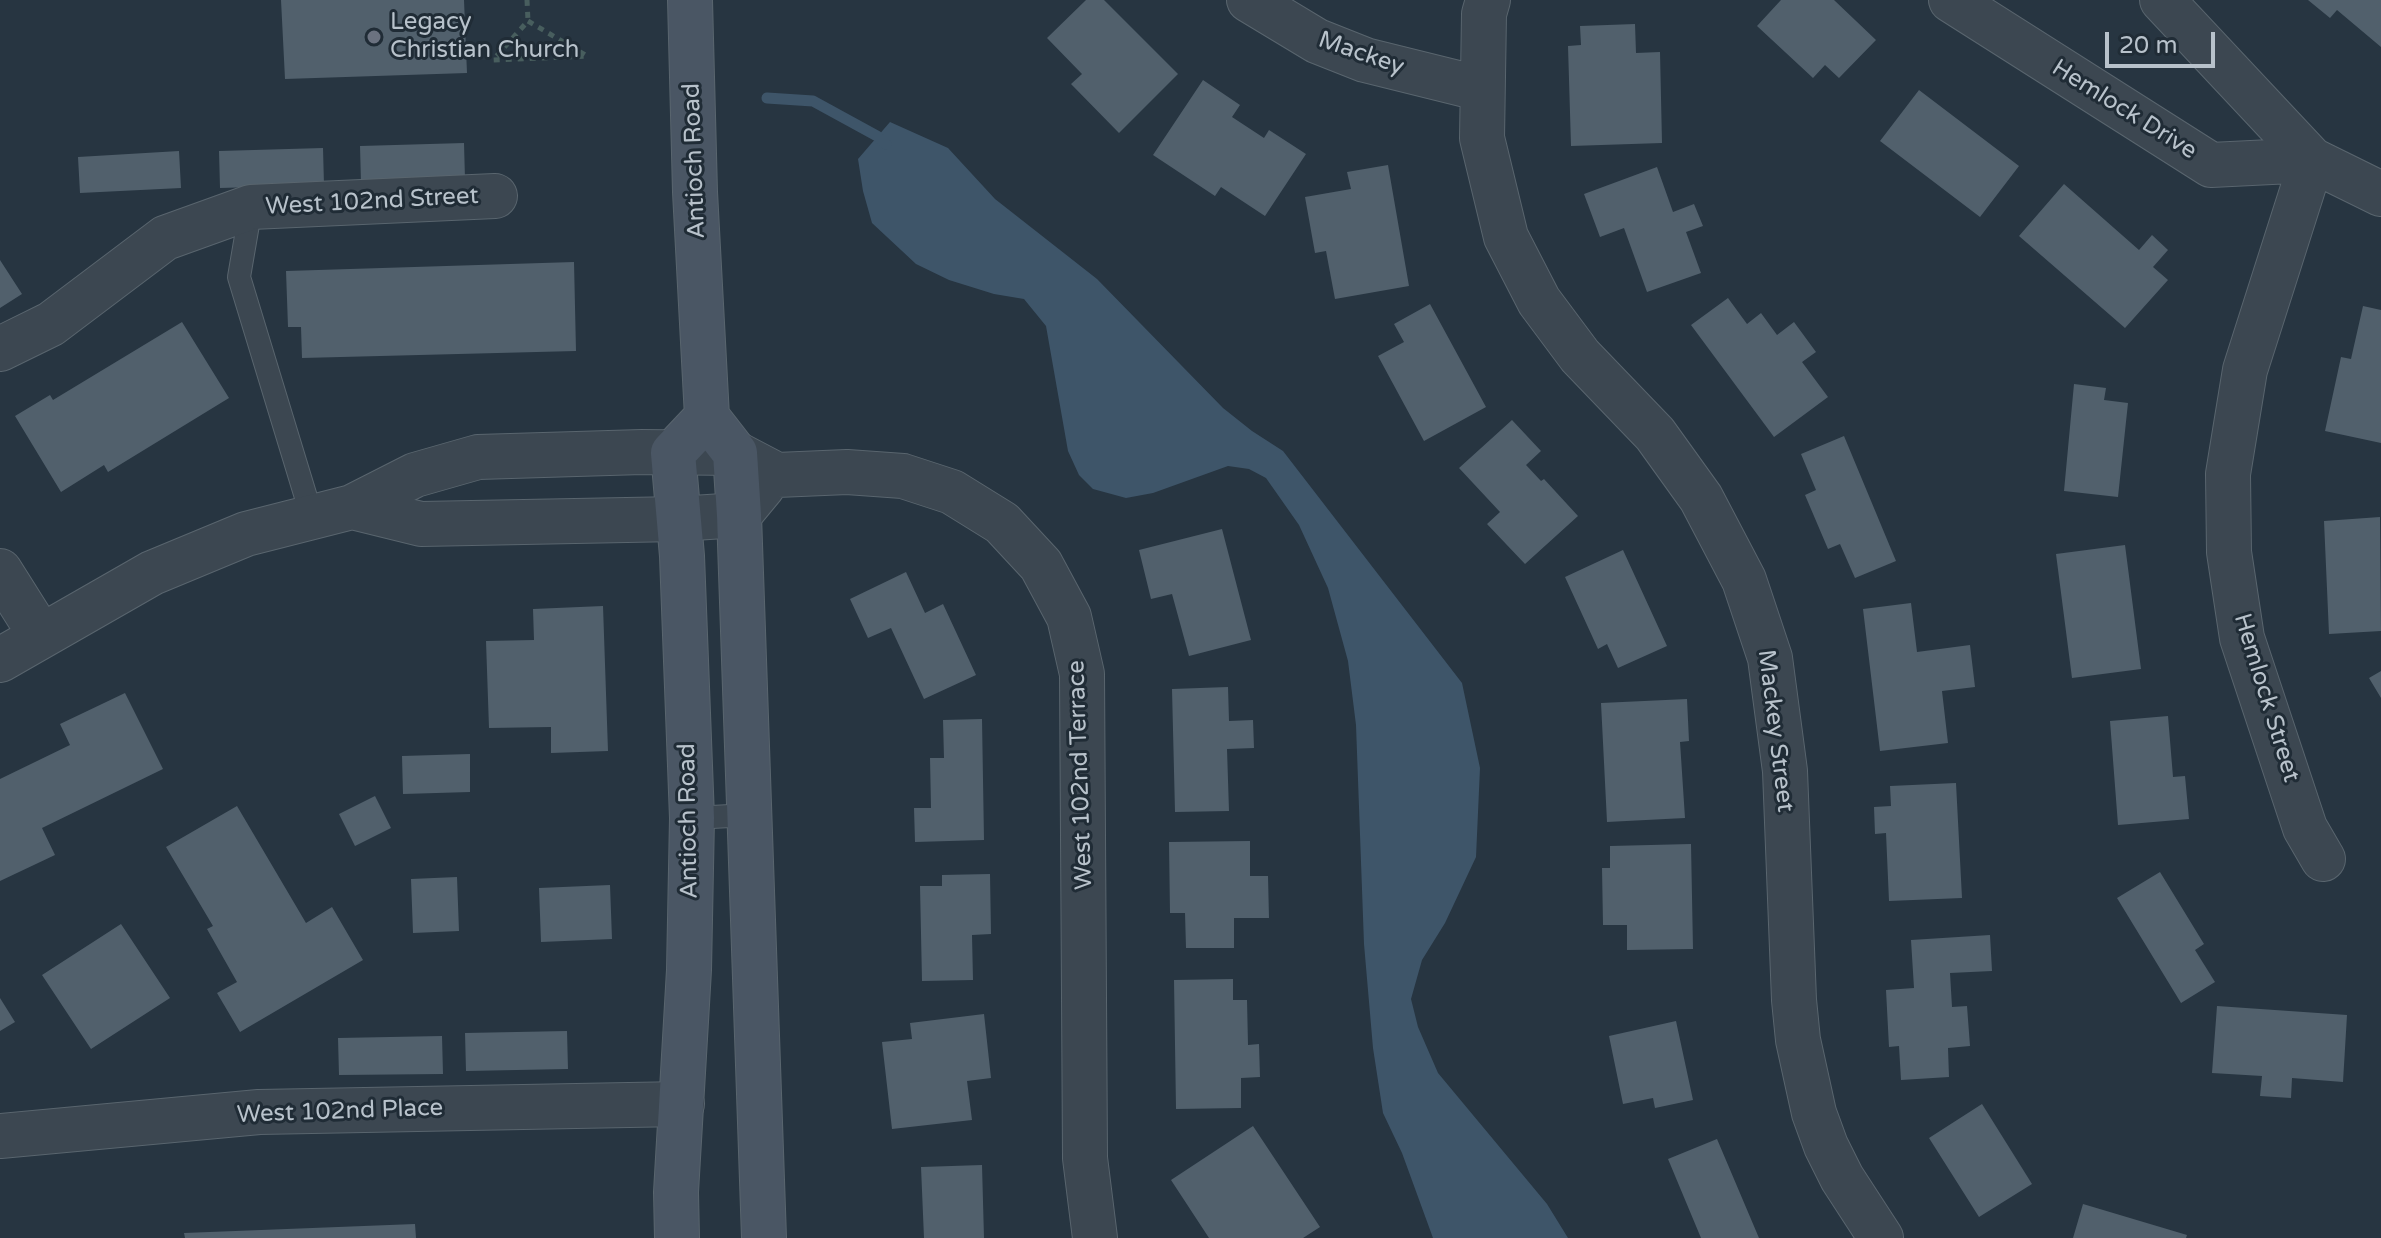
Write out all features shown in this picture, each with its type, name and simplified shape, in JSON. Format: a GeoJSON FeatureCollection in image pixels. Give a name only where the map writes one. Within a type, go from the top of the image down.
{"type":"FeatureCollection","features":[{"type":"Feature","properties":{"kind":"main road","name":"Antioch Road"},"geometry":{"type":"LineString","coordinates":[[690,0],[695,192],[707,417]]}},
{"type":"Feature","properties":{"kind":"main road"},"geometry":{"type":"LineString","coordinates":[[673,453],[707,417],[735,453],[764,1238]]}},
{"type":"Feature","properties":{"kind":"main road","name":"Antioch Road"},"geometry":{"type":"LineString","coordinates":[[673,453],[682,556],[692,818],[689,970],[676,1192],[677,1238]]}},
{"type":"Feature","properties":{"kind":"street","name":"Mackey"},"geometry":{"type":"LineString","coordinates":[[1249,0],[1317,41],[1365,60],[1482,89]]}},
{"type":"Feature","properties":{"kind":"street","name":"Mackey Street"},"geometry":{"type":"LineString","coordinates":[[1488,0],[1484,14],[1482,138],[1506,237],[1539,301],[1580,356],[1655,434],[1701,498],[1744,580],[1770,658],[1785,771],[1798,1040],[1814,1113],[1826,1146],[1842,1178],[1881,1238]]}},
{"type":"Feature","properties":{"kind":"street","name":"Hemlock Drive"},"geometry":{"type":"LineString","coordinates":[[1951,0],[2211,165],[2312,160]]}},
{"type":"Feature","properties":{"kind":"street","name":"Hemlock Drive"},"geometry":{"type":"LineString","coordinates":[[2162,0],[2312,160],[2381,194]]}},
{"type":"Feature","properties":{"kind":"street","name":"Hemlock Street"},"geometry":{"type":"LineString","coordinates":[[2312,160],[2245,370],[2228,474],[2229,552],[2242,638],[2305,828],[2323,859]]}},
{"type":"Feature","properties":{"kind":"street","name":"West 102nd Street"},"geometry":{"type":"LineString","coordinates":[[0,349],[51,324],[165,238],[251,207],[495,196]]}},
{"type":"Feature","properties":{"kind":"street"},"geometry":{"type":"LineString","coordinates":[[0,660],[152,573],[246,534],[332,512],[415,475],[478,457],[642,452],[735,453],[777,475],[765,484],[739,515],[421,524],[332,512]]}},
{"type":"Feature","properties":{"kind":"street","name":"West 102nd Terrace"},"geometry":{"type":"LineString","coordinates":[[777,475],[847,472],[903,476],[952,492],[1002,523],[1041,565],[1069,617],[1082,674],[1085,1158],[1095,1238]]}},
{"type":"Feature","properties":{"kind":"street"},"geometry":{"type":"LineString","coordinates":[[0,571],[41,636]]}},
{"type":"Feature","properties":{"kind":"street","name":"West 102nd Place"},"geometry":{"type":"LineString","coordinates":[[0,1136],[259,1112],[682,1104]]}},
{"type":"Feature","properties":{"kind":"lane"},"geometry":{"type":"LineString","coordinates":[[251,207],[239,277],[332,512]]}},
{"type":"Feature","properties":{"kind":"lane"},"geometry":{"type":"LineString","coordinates":[[692,818],[750,815]]}},
{"type":"Feature","properties":{"kind":"path"},"geometry":{"type":"LineString","coordinates":[[527,0],[528,21],[493,60],[587,56],[528,21]]}},
{"type":"Feature","properties":{"kind":"water"},"geometry":{"type":"Polygon","coordinates":[[[890,122],[948,148],[995,199],[1097,279],[1223,408],[1283,451],[1462,683],[1480,768],[1476,857],[1445,923],[1422,960],[1411,999],[1418,1027],[1438,1073],[1547,1204],[1568,1238],[1433,1238],[1402,1153],[1383,1113],[1373,1048],[1364,944],[1356,725],[1348,661],[1328,588],[1299,525],[1266,478],[1249,469],[1228,466],[1153,493],[1126,498],[1093,489],[1079,475],[1068,451],[1046,326],[1024,299],[994,294],[949,280],[916,264],[872,223],[858,159],[890,122]]]}},
{"type":"Feature","properties":{"kind":"building","name":"Legacy Christian Church"},"geometry":{"type":"Polygon","coordinates":[[[281,0],[464,0],[467,73],[285,79],[281,0]]]}},
{"type":"Feature","properties":{"kind":"building"},"geometry":{"type":"Polygon","coordinates":[[[1086,0],[1104,0],[1178,74],[1119,133],[1071,84],[1082,74],[1047,38],[1086,0]]]}},
{"type":"Feature","properties":{"kind":"building"},"geometry":{"type":"Polygon","coordinates":[[[1781,0],[1834,0],[1876,40],[1839,78],[1825,65],[1813,78],[1757,26],[1781,0]]]}},
{"type":"Feature","properties":{"kind":"building"},"geometry":{"type":"Polygon","coordinates":[[[2308,0],[2381,0],[2381,47],[2337,10],[2330,18],[2308,0]]]}},
{"type":"Feature","properties":{"kind":"building"},"geometry":{"type":"Polygon","coordinates":[[[1635,24],[1636,53],[1660,52],[1662,143],[1571,146],[1568,46],[1581,45],[1580,26],[1635,24]]]}},
{"type":"Feature","properties":{"kind":"building"},"geometry":{"type":"Polygon","coordinates":[[[1203,80],[1240,105],[1232,117],[1264,138],[1269,130],[1306,154],[1265,216],[1221,187],[1215,196],[1153,155],[1203,80]]]}},
{"type":"Feature","properties":{"kind":"building"},"geometry":{"type":"Polygon","coordinates":[[[1919,90],[2019,166],[1980,217],[1880,141],[1919,90]]]}},
{"type":"Feature","properties":{"kind":"building"},"geometry":{"type":"Polygon","coordinates":[[[464,143],[465,179],[361,183],[360,146],[464,143]]]}},
{"type":"Feature","properties":{"kind":"building"},"geometry":{"type":"Polygon","coordinates":[[[323,148],[324,185],[220,188],[219,151],[323,148]]]}},
{"type":"Feature","properties":{"kind":"building"},"geometry":{"type":"Polygon","coordinates":[[[179,151],[181,188],[80,193],[78,157],[179,151]]]}},
{"type":"Feature","properties":{"kind":"building"},"geometry":{"type":"Polygon","coordinates":[[[1388,165],[1409,286],[1335,299],[1326,251],[1315,253],[1305,197],[1351,189],[1347,172],[1388,165]]]}},
{"type":"Feature","properties":{"kind":"building"},"geometry":{"type":"Polygon","coordinates":[[[1657,167],[1673,212],[1694,204],[1703,226],[1686,232],[1701,273],[1647,292],[1624,228],[1600,237],[1584,194],[1657,167]]]}},
{"type":"Feature","properties":{"kind":"building"},"geometry":{"type":"Polygon","coordinates":[[[2064,184],[2139,250],[2152,235],[2168,250],[2153,267],[2168,280],[2125,328],[2019,236],[2064,184]]]}},
{"type":"Feature","properties":{"kind":"building"},"geometry":{"type":"Polygon","coordinates":[[[0,260],[22,294],[0,308],[0,260]]]}},
{"type":"Feature","properties":{"kind":"building"},"geometry":{"type":"Polygon","coordinates":[[[574,262],[576,351],[302,358],[301,327],[288,327],[286,271],[574,262]]]}},
{"type":"Feature","properties":{"kind":"building"},"geometry":{"type":"Polygon","coordinates":[[[1728,298],[1747,324],[1761,313],[1777,335],[1794,322],[1816,352],[1802,362],[1828,397],[1774,437],[1691,325],[1728,298]]]}},
{"type":"Feature","properties":{"kind":"building"},"geometry":{"type":"Polygon","coordinates":[[[1430,304],[1486,407],[1424,441],[1378,356],[1404,342],[1394,324],[1430,304]]]}},
{"type":"Feature","properties":{"kind":"building"},"geometry":{"type":"Polygon","coordinates":[[[2363,306],[2381,310],[2381,443],[2325,431],[2341,357],[2351,359],[2363,306]]]}},
{"type":"Feature","properties":{"kind":"building"},"geometry":{"type":"Polygon","coordinates":[[[182,322],[229,398],[108,472],[104,465],[61,492],[15,416],[50,395],[53,400],[182,322]]]}},
{"type":"Feature","properties":{"kind":"building"},"geometry":{"type":"Polygon","coordinates":[[[2074,384],[2106,388],[2104,400],[2128,403],[2118,497],[2064,491],[2074,384]]]}},
{"type":"Feature","properties":{"kind":"building"},"geometry":{"type":"Polygon","coordinates":[[[1512,420],[1541,451],[1526,465],[1541,481],[1544,479],[1578,516],[1525,564],[1487,524],[1500,512],[1459,468],[1512,420]]]}},
{"type":"Feature","properties":{"kind":"building"},"geometry":{"type":"Polygon","coordinates":[[[1844,436],[1896,561],[1855,578],[1840,544],[1828,549],[1805,495],[1816,490],[1801,454],[1844,436]]]}},
{"type":"Feature","properties":{"kind":"building"},"geometry":{"type":"Polygon","coordinates":[[[2380,517],[2381,631],[2329,634],[2324,521],[2380,517]]]}},
{"type":"Feature","properties":{"kind":"building"},"geometry":{"type":"Polygon","coordinates":[[[1222,529],[1251,640],[1189,656],[1172,594],[1151,599],[1139,550],[1222,529]]]}},
{"type":"Feature","properties":{"kind":"building"},"geometry":{"type":"Polygon","coordinates":[[[2125,545],[2141,669],[2072,678],[2056,554],[2125,545]]]}},
{"type":"Feature","properties":{"kind":"building"},"geometry":{"type":"Polygon","coordinates":[[[1623,550],[1667,646],[1618,668],[1607,644],[1598,649],[1565,577],[1623,550]]]}},
{"type":"Feature","properties":{"kind":"building"},"geometry":{"type":"Polygon","coordinates":[[[906,572],[925,613],[943,604],[976,675],[924,699],[891,628],[868,638],[850,599],[906,572]]]}},
{"type":"Feature","properties":{"kind":"building"},"geometry":{"type":"Polygon","coordinates":[[[1911,603],[1917,652],[1970,645],[1975,687],[1942,691],[1948,743],[1880,751],[1863,609],[1911,603]]]}},
{"type":"Feature","properties":{"kind":"building"},"geometry":{"type":"Polygon","coordinates":[[[603,606],[608,751],[551,753],[551,727],[489,728],[486,641],[534,640],[533,609],[603,606]]]}},
{"type":"Feature","properties":{"kind":"building"},"geometry":{"type":"Polygon","coordinates":[[[2381,671],[2381,698],[2369,678],[2381,671]]]}},
{"type":"Feature","properties":{"kind":"building"},"geometry":{"type":"Polygon","coordinates":[[[1228,687],[1229,721],[1253,720],[1254,748],[1227,749],[1229,811],[1175,812],[1172,689],[1228,687]]]}},
{"type":"Feature","properties":{"kind":"building"},"geometry":{"type":"Polygon","coordinates":[[[125,693],[163,769],[42,828],[55,855],[0,881],[0,779],[70,745],[60,724],[125,693]]]}},
{"type":"Feature","properties":{"kind":"building"},"geometry":{"type":"Polygon","coordinates":[[[1687,699],[1689,741],[1680,742],[1685,818],[1607,822],[1601,703],[1687,699]]]}},
{"type":"Feature","properties":{"kind":"building"},"geometry":{"type":"Polygon","coordinates":[[[2168,716],[2173,777],[2185,776],[2189,819],[2118,825],[2110,721],[2168,716]]]}},
{"type":"Feature","properties":{"kind":"building"},"geometry":{"type":"Polygon","coordinates":[[[982,719],[984,840],[915,842],[914,808],[931,808],[930,758],[944,758],[943,720],[982,719]]]}},
{"type":"Feature","properties":{"kind":"building"},"geometry":{"type":"Polygon","coordinates":[[[470,754],[470,792],[403,794],[402,756],[470,754]]]}},
{"type":"Feature","properties":{"kind":"building"},"geometry":{"type":"Polygon","coordinates":[[[1956,783],[1962,898],[1889,901],[1886,833],[1875,834],[1874,807],[1891,806],[1890,786],[1956,783]]]}},
{"type":"Feature","properties":{"kind":"building"},"geometry":{"type":"Polygon","coordinates":[[[375,796],[391,828],[355,846],[339,814],[375,796]]]}},
{"type":"Feature","properties":{"kind":"building"},"geometry":{"type":"Polygon","coordinates":[[[237,806],[306,923],[332,907],[363,960],[240,1032],[217,993],[237,982],[207,929],[213,926],[166,847],[237,806]]]}},
{"type":"Feature","properties":{"kind":"building"},"geometry":{"type":"Polygon","coordinates":[[[1250,841],[1250,876],[1268,876],[1269,918],[1234,918],[1234,948],[1186,948],[1185,913],[1170,913],[1169,842],[1250,841]]]}},
{"type":"Feature","properties":{"kind":"building"},"geometry":{"type":"Polygon","coordinates":[[[1691,844],[1693,949],[1627,950],[1627,925],[1603,925],[1602,868],[1610,868],[1610,846],[1691,844]]]}},
{"type":"Feature","properties":{"kind":"building"},"geometry":{"type":"Polygon","coordinates":[[[2160,872],[2204,944],[2195,950],[2215,982],[2181,1003],[2117,898],[2160,872]]]}},
{"type":"Feature","properties":{"kind":"building"},"geometry":{"type":"Polygon","coordinates":[[[990,874],[991,934],[972,935],[973,980],[922,981],[920,886],[942,886],[942,875],[990,874]]]}},
{"type":"Feature","properties":{"kind":"building"},"geometry":{"type":"Polygon","coordinates":[[[457,877],[459,931],[413,933],[411,879],[457,877]]]}},
{"type":"Feature","properties":{"kind":"building"},"geometry":{"type":"Polygon","coordinates":[[[610,885],[612,939],[541,942],[539,888],[610,885]]]}},
{"type":"Feature","properties":{"kind":"building"},"geometry":{"type":"Polygon","coordinates":[[[121,924],[170,998],[91,1049],[42,975],[121,924]]]}},
{"type":"Feature","properties":{"kind":"building"},"geometry":{"type":"Polygon","coordinates":[[[1990,935],[1992,971],[1950,973],[1952,1007],[1967,1006],[1970,1046],[1948,1048],[1949,1077],[1901,1080],[1899,1046],[1889,1047],[1886,990],[1914,988],[1911,940],[1990,935]]]}},
{"type":"Feature","properties":{"kind":"building"},"geometry":{"type":"Polygon","coordinates":[[[1233,979],[1233,1000],[1247,1000],[1248,1045],[1259,1044],[1260,1077],[1241,1078],[1241,1108],[1176,1109],[1174,980],[1233,979]]]}},
{"type":"Feature","properties":{"kind":"building"},"geometry":{"type":"Polygon","coordinates":[[[0,998],[15,1022],[0,1031],[0,998]]]}},
{"type":"Feature","properties":{"kind":"building"},"geometry":{"type":"Polygon","coordinates":[[[2217,1006],[2347,1015],[2343,1082],[2292,1078],[2291,1098],[2260,1096],[2262,1076],[2212,1073],[2217,1006]]]}},
{"type":"Feature","properties":{"kind":"building"},"geometry":{"type":"Polygon","coordinates":[[[984,1014],[991,1078],[967,1081],[972,1120],[892,1129],[882,1042],[912,1039],[910,1023],[984,1014]]]}},
{"type":"Feature","properties":{"kind":"building"},"geometry":{"type":"Polygon","coordinates":[[[1676,1021],[1693,1100],[1655,1108],[1653,1098],[1623,1104],[1609,1036],[1676,1021]]]}},
{"type":"Feature","properties":{"kind":"building"},"geometry":{"type":"Polygon","coordinates":[[[567,1031],[568,1069],[466,1071],[465,1033],[567,1031]]]}},
{"type":"Feature","properties":{"kind":"building"},"geometry":{"type":"Polygon","coordinates":[[[442,1036],[443,1074],[339,1075],[338,1038],[442,1036]]]}},
{"type":"Feature","properties":{"kind":"building"},"geometry":{"type":"Polygon","coordinates":[[[1982,1104],[2032,1184],[1979,1217],[1929,1138],[1982,1104]]]}},
{"type":"Feature","properties":{"kind":"building"},"geometry":{"type":"Polygon","coordinates":[[[1253,1126],[1320,1227],[1303,1238],[1209,1238],[1171,1180],[1253,1126]]]}},
{"type":"Feature","properties":{"kind":"building"},"geometry":{"type":"Polygon","coordinates":[[[1717,1139],[1759,1238],[1701,1238],[1668,1159],[1717,1139]]]}},
{"type":"Feature","properties":{"kind":"building"},"geometry":{"type":"Polygon","coordinates":[[[982,1165],[984,1238],[924,1238],[921,1167],[982,1165]]]}},
{"type":"Feature","properties":{"kind":"building"},"geometry":{"type":"Polygon","coordinates":[[[2083,1204],[2187,1235],[2186,1238],[2073,1238],[2083,1204]]]}},
{"type":"Feature","properties":{"kind":"building"},"geometry":{"type":"Polygon","coordinates":[[[415,1224],[416,1238],[185,1238],[184,1233],[415,1224]]]}},
{"type":"Feature","properties":{"kind":"waterway"},"geometry":{"type":"LineString","coordinates":[[767,98],[813,101],[886,144]]}},
{"type":"Feature","properties":{"kind":"place","name":"Legacy Christian Church"},"geometry":{"type":"Point","coordinates":[374,37]}}]}
